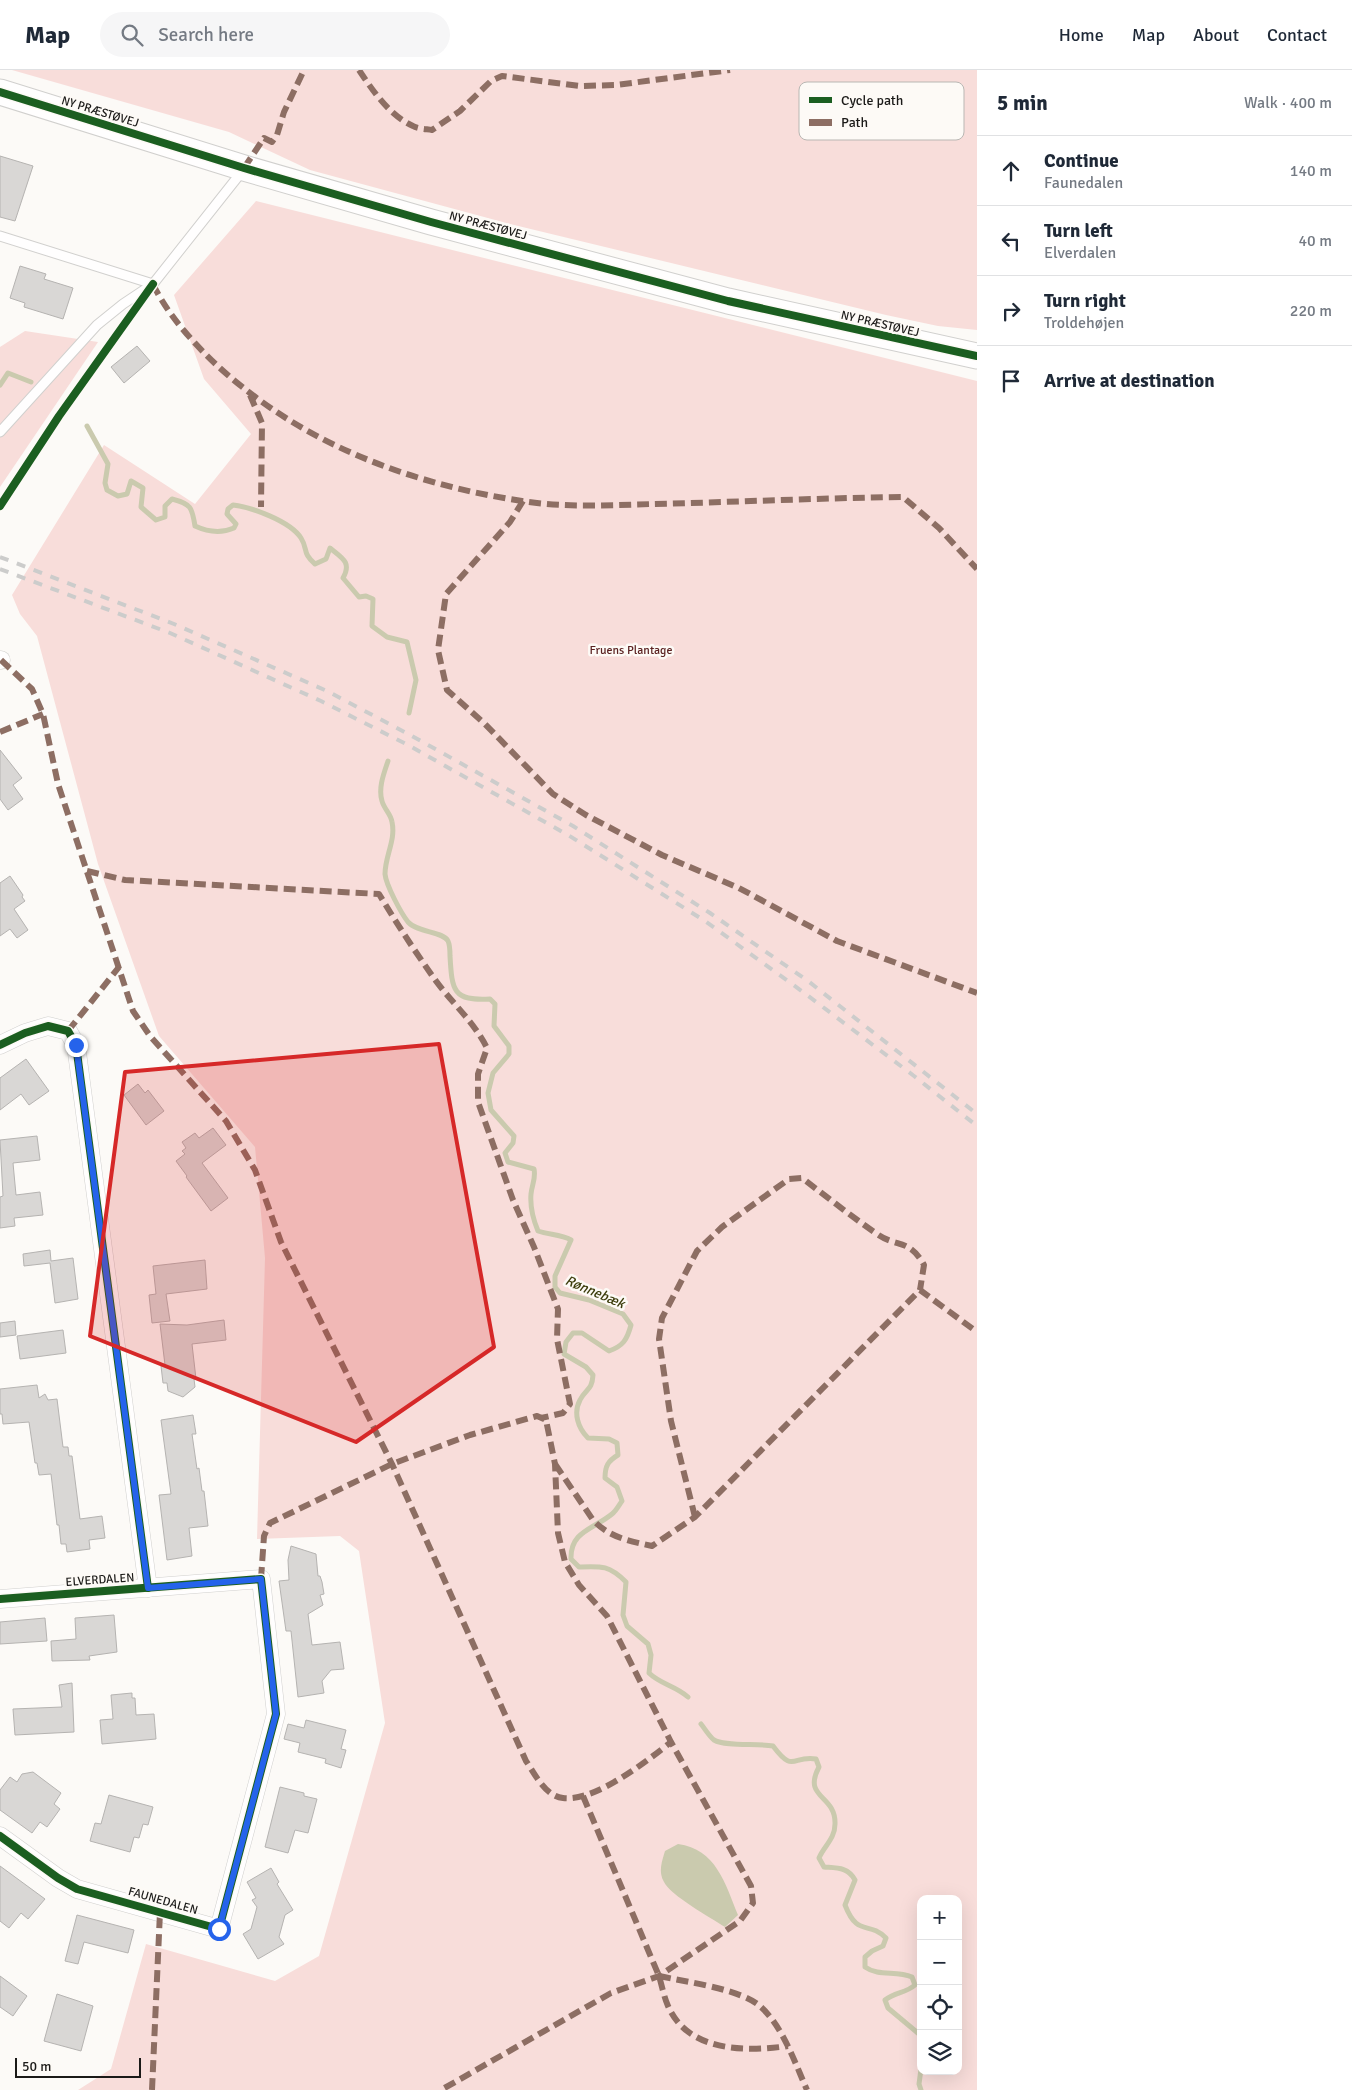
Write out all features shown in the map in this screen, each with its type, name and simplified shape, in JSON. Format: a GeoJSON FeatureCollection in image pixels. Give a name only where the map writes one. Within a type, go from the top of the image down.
{"type":"FeatureCollection","features":[{"type":"Feature","properties":{"kind":"street","name":"NY PRÆSTØVEJ"},"geometry":{"type":"LineString","coordinates":[[0,92],[244,168],[431,222],[728,301],[977,356]]}},
{"type":"Feature","properties":{"kind":"street"},"geometry":{"type":"LineString","coordinates":[[0,1045],[48,1026],[68,1031],[76,1045],[148,1588]]}},
{"type":"Feature","properties":{"kind":"street","name":"ELVERDALEN"},"geometry":{"type":"LineString","coordinates":[[0,1598],[261,1579]]}},
{"type":"Feature","properties":{"kind":"street","name":"FAUNEDALEN"},"geometry":{"type":"LineString","coordinates":[[0,1836],[58,1878],[78,1889],[219,1929],[276,1714],[261,1579]]}},
{"type":"Feature","properties":{"kind":"lane"},"geometry":{"type":"LineString","coordinates":[[0,432],[97,325],[152,284],[244,168]]}},
{"type":"Feature","properties":{"kind":"lane"},"geometry":{"type":"LineString","coordinates":[[0,236],[152,284]]}},
{"type":"Feature","properties":{"kind":"highlighted area"},"geometry":{"type":"Polygon","coordinates":[[[439,1044],[494,1347],[356,1442],[90,1336],[125,1072],[439,1044]]]}},
{"type":"Feature","properties":{"kind":"green space"},"geometry":{"type":"Polygon","coordinates":[[[12,70],[977,70],[977,330],[938,326],[886,315],[510,224],[310,170],[229,132],[12,70]]]}},
{"type":"Feature","properties":{"kind":"green space","name":"Fruens Plantage"},"geometry":{"type":"Polygon","coordinates":[[[256,201],[977,381],[977,2090],[78,2090],[111,2069],[146,1944],[275,1981],[319,1956],[385,1723],[359,1551],[340,1536],[257,1539],[265,1258],[255,1147],[159,1036],[98,864],[37,636],[20,614],[12,595],[104,445],[195,504],[251,434],[204,379],[174,295],[256,201]]]}},
{"type":"Feature","properties":{"kind":"green space"},"geometry":{"type":"Polygon","coordinates":[[[25,331],[98,342],[0,487],[0,347],[25,331]]]}},
{"type":"Feature","properties":{"kind":"shaded area"},"geometry":{"type":"Polygon","coordinates":[[[678,1844],[691,1847],[702,1853],[717,1869],[738,1915],[725,1927],[682,1900],[664,1882],[661,1870],[665,1851],[678,1844]]]}},
{"type":"Feature","properties":{"kind":"building"},"geometry":{"type":"Polygon","coordinates":[[[0,156],[33,166],[15,221],[0,217],[0,156]]]}},
{"type":"Feature","properties":{"kind":"building"},"geometry":{"type":"Polygon","coordinates":[[[20,266],[46,274],[44,279],[73,288],[63,319],[24,307],[25,303],[10,298],[20,266]]]}},
{"type":"Feature","properties":{"kind":"building"},"geometry":{"type":"Polygon","coordinates":[[[137,346],[150,361],[124,383],[111,367],[137,346]]]}},
{"type":"Feature","properties":{"kind":"building"},"geometry":{"type":"Polygon","coordinates":[[[0,750],[22,778],[13,785],[23,799],[8,810],[0,799],[0,750]]]}},
{"type":"Feature","properties":{"kind":"building"},"geometry":{"type":"Polygon","coordinates":[[[10,876],[25,901],[14,909],[28,930],[17,938],[10,929],[0,936],[0,883],[10,876]]]}},
{"type":"Feature","properties":{"kind":"building"},"geometry":{"type":"Polygon","coordinates":[[[26,1059],[49,1091],[29,1105],[21,1094],[0,1110],[0,1078],[26,1059]]]}},
{"type":"Feature","properties":{"kind":"building"},"geometry":{"type":"Polygon","coordinates":[[[138,1084],[145,1093],[148,1090],[164,1111],[146,1125],[124,1095],[138,1084]]]}},
{"type":"Feature","properties":{"kind":"building"},"geometry":{"type":"Polygon","coordinates":[[[213,1128],[226,1145],[202,1163],[228,1198],[211,1211],[176,1161],[185,1154],[182,1151],[186,1148],[182,1142],[195,1133],[199,1138],[213,1128]]]}},
{"type":"Feature","properties":{"kind":"building"},"geometry":{"type":"Polygon","coordinates":[[[37,1136],[40,1160],[13,1163],[16,1195],[40,1192],[43,1215],[14,1218],[15,1226],[0,1228],[0,1197],[3,1196],[0,1140],[37,1136]]]}},
{"type":"Feature","properties":{"kind":"building"},"geometry":{"type":"Polygon","coordinates":[[[50,1250],[51,1261],[73,1258],[78,1299],[55,1303],[50,1263],[24,1266],[23,1254],[50,1250]]]}},
{"type":"Feature","properties":{"kind":"building"},"geometry":{"type":"Polygon","coordinates":[[[205,1260],[207,1289],[166,1294],[170,1321],[152,1323],[149,1295],[156,1294],[153,1266],[205,1260]]]}},
{"type":"Feature","properties":{"kind":"building"},"geometry":{"type":"Polygon","coordinates":[[[224,1320],[226,1340],[192,1344],[196,1379],[194,1379],[195,1387],[183,1397],[168,1391],[167,1383],[163,1383],[161,1366],[165,1365],[160,1324],[187,1325],[224,1320]]]}},
{"type":"Feature","properties":{"kind":"building"},"geometry":{"type":"Polygon","coordinates":[[[15,1321],[16,1335],[0,1337],[0,1323],[15,1321]]]}},
{"type":"Feature","properties":{"kind":"building"},"geometry":{"type":"Polygon","coordinates":[[[63,1330],[66,1353],[20,1359],[17,1336],[63,1330]]]}},
{"type":"Feature","properties":{"kind":"building"},"geometry":{"type":"Polygon","coordinates":[[[37,1385],[39,1398],[45,1394],[48,1400],[57,1399],[63,1447],[68,1447],[69,1456],[72,1456],[80,1519],[102,1516],[105,1538],[89,1540],[90,1549],[67,1552],[66,1544],[61,1544],[51,1474],[39,1475],[37,1463],[35,1463],[29,1422],[3,1424],[2,1414],[0,1414],[0,1389],[37,1385]]]}},
{"type":"Feature","properties":{"kind":"building"},"geometry":{"type":"Polygon","coordinates":[[[193,1415],[196,1434],[192,1434],[197,1469],[199,1468],[202,1491],[204,1491],[208,1526],[189,1528],[192,1556],[167,1560],[159,1495],[171,1494],[161,1420],[193,1415]]]}},
{"type":"Feature","properties":{"kind":"building"},"geometry":{"type":"Polygon","coordinates":[[[291,1546],[316,1554],[318,1576],[320,1576],[322,1582],[324,1594],[320,1595],[323,1605],[308,1614],[312,1645],[340,1642],[344,1669],[331,1670],[322,1681],[324,1693],[298,1697],[291,1631],[286,1631],[279,1581],[289,1580],[288,1560],[291,1546]]]}},
{"type":"Feature","properties":{"kind":"building"},"geometry":{"type":"Polygon","coordinates":[[[114,1615],[117,1652],[89,1656],[90,1660],[52,1661],[51,1641],[76,1639],[75,1618],[114,1615]]]}},
{"type":"Feature","properties":{"kind":"building"},"geometry":{"type":"Polygon","coordinates":[[[45,1618],[47,1641],[0,1644],[0,1622],[45,1618]]]}},
{"type":"Feature","properties":{"kind":"building"},"geometry":{"type":"Polygon","coordinates":[[[72,1683],[74,1732],[15,1735],[13,1709],[62,1707],[59,1685],[72,1683]]]}},
{"type":"Feature","properties":{"kind":"building"},"geometry":{"type":"Polygon","coordinates":[[[132,1693],[132,1698],[135,1698],[136,1715],[154,1714],[156,1739],[102,1744],[100,1720],[113,1719],[111,1695],[132,1693]]]}},
{"type":"Feature","properties":{"kind":"building"},"geometry":{"type":"Polygon","coordinates":[[[306,1720],[346,1730],[341,1749],[346,1750],[341,1768],[325,1763],[326,1759],[298,1752],[300,1743],[284,1739],[288,1724],[304,1728],[306,1720]]]}},
{"type":"Feature","properties":{"kind":"building"},"geometry":{"type":"Polygon","coordinates":[[[33,1772],[61,1793],[54,1804],[60,1809],[47,1827],[40,1822],[32,1833],[0,1810],[0,1790],[10,1777],[17,1782],[22,1774],[33,1772]]]}},
{"type":"Feature","properties":{"kind":"building"},"geometry":{"type":"Polygon","coordinates":[[[280,1787],[304,1793],[304,1796],[317,1799],[308,1833],[295,1830],[288,1853],[265,1847],[280,1787]]]}},
{"type":"Feature","properties":{"kind":"building"},"geometry":{"type":"Polygon","coordinates":[[[109,1795],[153,1807],[148,1825],[143,1824],[139,1838],[134,1837],[130,1852],[90,1841],[95,1823],[101,1824],[109,1795]]]}},
{"type":"Feature","properties":{"kind":"building"},"geometry":{"type":"Polygon","coordinates":[[[0,1866],[45,1899],[28,1919],[21,1913],[9,1928],[0,1921],[0,1866]]]}},
{"type":"Feature","properties":{"kind":"building"},"geometry":{"type":"Polygon","coordinates":[[[271,1868],[279,1882],[277,1884],[293,1910],[285,1915],[279,1937],[284,1944],[258,1959],[243,1934],[251,1929],[257,1907],[252,1900],[256,1898],[247,1882],[271,1868]]]}},
{"type":"Feature","properties":{"kind":"building"},"geometry":{"type":"Polygon","coordinates":[[[77,1915],[134,1930],[128,1953],[84,1942],[78,1964],[65,1961],[77,1915]]]}},
{"type":"Feature","properties":{"kind":"building"},"geometry":{"type":"Polygon","coordinates":[[[0,1976],[27,1996],[13,2016],[0,2007],[0,1976]]]}},
{"type":"Feature","properties":{"kind":"building"},"geometry":{"type":"Polygon","coordinates":[[[57,1994],[93,2006],[81,2051],[44,2041],[57,1994]]]}},
{"type":"Feature","properties":{"kind":"waterway","name":"Rønnebæk"},"geometry":{"type":"LineString","coordinates":[[0,385],[8,373],[31,382]]}},
{"type":"Feature","properties":{"kind":"waterway","name":"Rønnebæk"},"geometry":{"type":"LineString","coordinates":[[87,426],[108,464],[105,483],[107,490],[118,496],[127,494],[131,481],[143,488],[141,507],[156,520],[165,517],[165,506],[172,499],[190,507],[195,526],[219,532],[234,528],[236,524],[227,514],[228,509],[233,505],[241,506],[270,516],[296,532],[303,542],[308,557],[315,564],[326,559],[330,548],[342,558],[346,564],[346,573],[343,578],[359,597],[366,596],[373,599],[372,626],[387,637],[407,642],[416,680],[409,713]]}},
{"type":"Feature","properties":{"kind":"waterway","name":"Rønnebæk"},"geometry":{"type":"LineString","coordinates":[[388,761],[381,791],[382,801],[391,819],[393,829],[392,842],[385,867],[386,879],[394,899],[408,922],[412,926],[441,935],[448,941],[452,978],[457,991],[462,996],[490,999],[495,1004],[494,1026],[509,1046],[509,1054],[493,1073],[488,1093],[491,1110],[514,1136],[513,1143],[505,1153],[508,1162],[534,1169],[535,1176],[531,1203],[538,1231],[571,1240],[555,1276],[555,1287],[560,1293],[589,1300],[623,1314],[631,1325],[624,1342],[609,1351],[582,1333],[573,1333],[566,1342],[564,1354],[586,1367],[593,1375],[590,1387],[582,1396],[578,1405],[579,1425],[588,1438],[609,1439],[617,1443],[618,1455],[608,1464],[605,1478],[617,1487],[622,1501],[612,1514],[579,1536],[574,1542],[571,1559],[579,1567],[599,1567],[615,1572],[626,1582],[623,1615],[627,1626],[648,1644],[651,1655],[649,1673],[688,1697]]}},
{"type":"Feature","properties":{"kind":"waterway","name":"Rønnebæk"},"geometry":{"type":"LineString","coordinates":[[701,1724],[712,1738],[719,1742],[773,1746],[785,1759],[793,1762],[808,1758],[816,1759],[819,1767],[814,1785],[831,1807],[835,1824],[831,1838],[819,1858],[824,1867],[846,1870],[855,1880],[845,1905],[854,1922],[874,1930],[886,1938],[883,1946],[865,1957],[865,1967],[876,1972],[912,1977],[915,1985],[885,2000],[888,2008],[917,2032]]}},
{"type":"Feature","properties":{"kind":"waterway","name":"Rønnebæk"},"geometry":{"type":"LineString","coordinates":[[920,2075],[919,2084],[921,2090]]}},
{"type":"Feature","properties":{"kind":"railway"},"geometry":{"type":"LineString","coordinates":[[0,557],[174,624],[327,691],[573,826],[710,913],[808,981],[977,1114]]}},
{"type":"Feature","properties":{"kind":"railway"},"geometry":{"type":"LineString","coordinates":[[0,569],[170,633],[321,701],[408,745],[568,835],[705,921],[803,992],[977,1126]]}},
{"type":"Feature","properties":{"kind":"marked path"},"geometry":{"type":"LineString","coordinates":[[244,168],[264,138],[272,142],[277,135],[284,112],[304,70]]}},
{"type":"Feature","properties":{"kind":"marked path"},"geometry":{"type":"LineString","coordinates":[[359,70],[376,94],[396,116],[415,127],[432,130],[460,111],[491,81],[502,76],[580,86],[616,85],[730,70]]}},
{"type":"Feature","properties":{"kind":"marked path"},"geometry":{"type":"LineString","coordinates":[[153,284],[160,298],[193,341],[245,389],[308,431],[341,448],[412,476],[448,486],[522,501],[571,505],[903,497],[939,528],[977,569]]}},
{"type":"Feature","properties":{"kind":"marked path"},"geometry":{"type":"LineString","coordinates":[[250,395],[262,423],[261,507]]}},
{"type":"Feature","properties":{"kind":"marked path"},"geometry":{"type":"LineString","coordinates":[[523,501],[510,522],[446,594],[438,650],[447,690],[485,724],[553,794],[586,815],[662,855],[739,888],[837,941],[977,993]]}},
{"type":"Feature","properties":{"kind":"marked path"},"geometry":{"type":"LineString","coordinates":[[1,660],[32,689],[43,714],[58,784],[133,1011],[150,1036],[226,1121],[255,1170],[281,1242],[392,1464],[526,1761],[541,1784],[551,1793],[563,1798],[576,1798],[590,1794],[620,1779],[671,1742]]}},
{"type":"Feature","properties":{"kind":"marked path"},"geometry":{"type":"LineString","coordinates":[[0,732],[43,714]]}},
{"type":"Feature","properties":{"kind":"marked path"},"geometry":{"type":"LineString","coordinates":[[87,871],[125,880],[379,894],[429,970],[476,1030],[487,1048],[478,1074],[478,1102],[513,1200],[558,1309],[557,1339],[570,1404],[563,1413],[541,1418]]}},
{"type":"Feature","properties":{"kind":"marked path"},"geometry":{"type":"LineString","coordinates":[[68,1031],[119,967]]}},
{"type":"Feature","properties":{"kind":"marked path"},"geometry":{"type":"LineString","coordinates":[[695,1517],[671,1421],[659,1339],[662,1318],[697,1251],[722,1227],[789,1179],[802,1178],[877,1234],[913,1251],[924,1265],[920,1290]]}},
{"type":"Feature","properties":{"kind":"marked path"},"geometry":{"type":"LineString","coordinates":[[555,1464],[593,1520],[600,1526],[613,1535],[652,1546],[695,1517],[920,1290],[977,1332]]}},
{"type":"Feature","properties":{"kind":"marked path"},"geometry":{"type":"LineString","coordinates":[[261,1579],[264,1536],[270,1523],[392,1464],[470,1435],[537,1416],[546,1420],[555,1464],[558,1533],[565,1562],[579,1585],[607,1616],[671,1742],[751,1886],[753,1903],[740,1921],[659,1976],[611,1993],[441,2090]]}},
{"type":"Feature","properties":{"kind":"marked path"},"geometry":{"type":"LineString","coordinates":[[583,1796],[659,1976],[668,2006],[677,2021],[689,2032],[703,2040],[719,2045],[754,2049],[788,2046]]}},
{"type":"Feature","properties":{"kind":"marked path"},"geometry":{"type":"LineString","coordinates":[[152,2090],[160,1912]]}},
{"type":"Feature","properties":{"kind":"marked path"},"geometry":{"type":"LineString","coordinates":[[659,1976],[741,1995],[761,2007],[769,2015],[782,2035],[807,2090]]}},
{"type":"Feature","properties":{"kind":"cycle path"},"geometry":{"type":"LineString","coordinates":[[0,92],[244,168],[431,222],[728,301],[977,356]]}},
{"type":"Feature","properties":{"kind":"cycle path"},"geometry":{"type":"LineString","coordinates":[[0,506],[59,416],[153,284]]}},
{"type":"Feature","properties":{"kind":"cycle path"},"geometry":{"type":"LineString","coordinates":[[0,1045],[25,1033],[48,1026],[68,1031],[76,1045],[148,1588]]}},
{"type":"Feature","properties":{"kind":"cycle path"},"geometry":{"type":"LineString","coordinates":[[0,1599],[261,1579],[276,1714],[219,1929],[77,1889],[58,1878],[0,1836]]}},
{"type":"Feature","properties":{"kind":"route"},"geometry":{"type":"LineString","coordinates":[[76,1045],[148,1588],[261,1579],[276,1714],[219,1929]]}}]}
